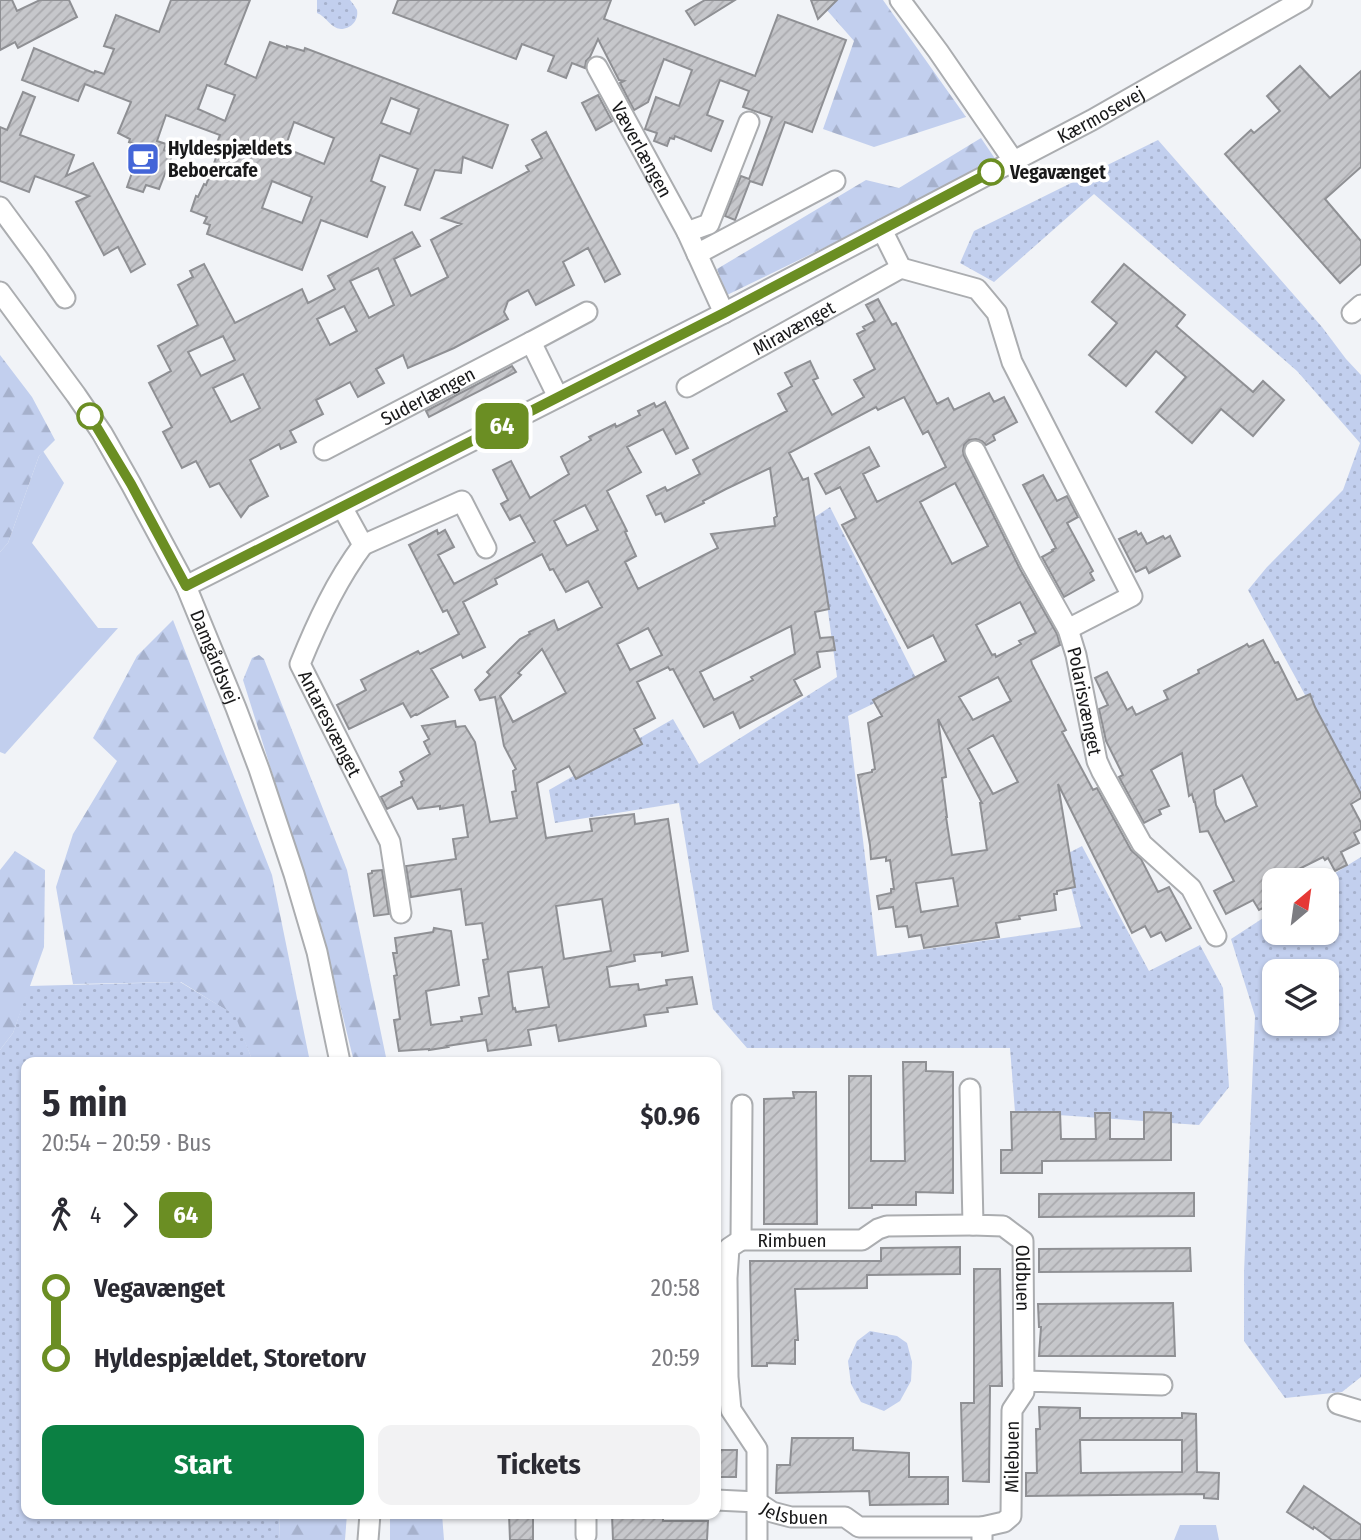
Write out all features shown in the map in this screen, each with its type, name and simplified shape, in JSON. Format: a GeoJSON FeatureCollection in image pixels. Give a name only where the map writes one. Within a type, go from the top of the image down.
{"type":"FeatureCollection","features":[{"type":"Feature","properties":{"kind":"street"},"geometry":{"type":"LineString","coordinates":[[900,0],[1013,160]]}},
{"type":"Feature","properties":{"kind":"street","name":"Kærmosevej"},"geometry":{"type":"LineString","coordinates":[[186,586],[724,313],[1092,120],[1302,0]]}},
{"type":"Feature","properties":{"kind":"street","name":"Væverlængen"},"geometry":{"type":"LineString","coordinates":[[597,68],[687,232],[724,313]]}},
{"type":"Feature","properties":{"kind":"street"},"geometry":{"type":"LineString","coordinates":[[687,232],[709,223],[749,122]]}},
{"type":"Feature","properties":{"kind":"street"},"geometry":{"type":"LineString","coordinates":[[697,254],[835,181]]}},
{"type":"Feature","properties":{"kind":"street"},"geometry":{"type":"LineString","coordinates":[[0,207],[65,298]]}},
{"type":"Feature","properties":{"kind":"street"},"geometry":{"type":"LineString","coordinates":[[882,230],[901,268],[977,289],[997,313],[1012,362],[1132,596],[1068,629]]}},
{"type":"Feature","properties":{"kind":"street","name":"Miravænget"},"geometry":{"type":"LineString","coordinates":[[687,387],[901,268]]}},
{"type":"Feature","properties":{"kind":"street","name":"Damgårdsvej"},"geometry":{"type":"LineString","coordinates":[[0,292],[102,433],[186,586],[246,732],[295,874],[317,952],[339,1057]]}},
{"type":"Feature","properties":{"kind":"street","name":"Suderlængen"},"geometry":{"type":"LineString","coordinates":[[324,450],[587,312]]}},
{"type":"Feature","properties":{"kind":"street"},"geometry":{"type":"LineString","coordinates":[[531,342],[558,397]]}},
{"type":"Feature","properties":{"kind":"street","name":"Polarisvænget"},"geometry":{"type":"LineString","coordinates":[[975,451],[1031,563],[1068,629],[1076,655],[1097,761],[1102,772],[1142,844],[1191,888],[1216,936]]}},
{"type":"Feature","properties":{"kind":"street"},"geometry":{"type":"LineString","coordinates":[[342,507],[363,545],[462,501],[486,548]]}},
{"type":"Feature","properties":{"kind":"street","name":"Antaresvænget"},"geometry":{"type":"LineString","coordinates":[[363,545],[349,564],[318,622],[300,664],[390,842],[401,913]]}},
{"type":"Feature","properties":{"kind":"street"},"geometry":{"type":"LineString","coordinates":[[970,1089],[973,1225]]}},
{"type":"Feature","properties":{"kind":"street","name":"Rimbuen"},"geometry":{"type":"LineString","coordinates":[[742,1105],[741,1240],[862,1240],[878,1228],[887,1226],[973,1225]]}},
{"type":"Feature","properties":{"kind":"street","name":"Oldbuen"},"geometry":{"type":"LineString","coordinates":[[973,1225],[1003,1226],[1023,1241],[1024,1381]]}},
{"type":"Feature","properties":{"kind":"street"},"geometry":{"type":"LineString","coordinates":[[721,1500],[757,1502],[757,1449],[731,1410],[722,1377],[721,1279],[729,1248],[741,1240]]}},
{"type":"Feature","properties":{"kind":"street"},"geometry":{"type":"LineString","coordinates":[[1024,1381],[1161,1385]]}},
{"type":"Feature","properties":{"kind":"street","name":"Milebuen"},"geometry":{"type":"LineString","coordinates":[[982,1533],[1011,1516],[1012,1409],[1024,1392],[1024,1381]]}},
{"type":"Feature","properties":{"kind":"street"},"geometry":{"type":"LineString","coordinates":[[1338,1404],[1361,1411]]}},
{"type":"Feature","properties":{"kind":"street","name":"Jelsbuen"},"geometry":{"type":"LineString","coordinates":[[757,1502],[772,1512],[791,1517],[845,1517],[859,1527],[982,1533]]}},
{"type":"Feature","properties":{"kind":"street","name":"Jelsbuen"},"geometry":{"type":"LineString","coordinates":[[757,1502],[757,1540]]}},
{"type":"Feature","properties":{"kind":"street"},"geometry":{"type":"LineString","coordinates":[[368,1540],[370,1519]]}},
{"type":"Feature","properties":{"kind":"street"},"geometry":{"type":"LineString","coordinates":[[586,1519],[586,1535]]}},
{"type":"Feature","properties":{"kind":"green space"},"geometry":{"type":"Polygon","coordinates":[[[317,0],[350,0],[357,10],[355,20],[345,29],[334,27],[317,13],[317,0]]]}},
{"type":"Feature","properties":{"kind":"green space"},"geometry":{"type":"Polygon","coordinates":[[[818,0],[883,0],[966,117],[874,147],[823,129],[854,41],[818,0]]]}},
{"type":"Feature","properties":{"kind":"green space"},"geometry":{"type":"Polygon","coordinates":[[[981,138],[998,163],[727,295],[717,269],[866,180],[899,188],[981,138]]]}},
{"type":"Feature","properties":{"kind":"green space"},"geometry":{"type":"Polygon","coordinates":[[[1158,140],[1361,375],[1361,798],[1248,590],[1343,490],[1360,443],[1297,371],[1094,194],[994,282],[960,263],[974,231],[1158,140]]]}},
{"type":"Feature","properties":{"kind":"green space"},"geometry":{"type":"Polygon","coordinates":[[[0,355],[32,397],[55,440],[39,456],[8,543],[0,552],[0,355]]]}},
{"type":"Feature","properties":{"kind":"green space"},"geometry":{"type":"Polygon","coordinates":[[[43,451],[64,483],[32,543],[98,628],[118,628],[5,754],[0,752],[0,552],[8,543],[43,451]]]}},
{"type":"Feature","properties":{"kind":"green space"},"geometry":{"type":"Polygon","coordinates":[[[830,507],[918,682],[848,716],[877,956],[1081,927],[1063,856],[1082,846],[1149,971],[1200,945],[1223,988],[1229,1087],[1199,1125],[1015,1112],[1010,1048],[747,1048],[713,1009],[679,803],[555,823],[549,790],[673,719],[699,764],[837,677],[815,517],[830,507]]]}},
{"type":"Feature","properties":{"kind":"green space"},"geometry":{"type":"Polygon","coordinates":[[[173,620],[272,875],[309,1057],[251,1057],[234,1015],[181,982],[73,984],[56,887],[73,834],[117,761],[93,738],[137,656],[173,620]]]}},
{"type":"Feature","properties":{"kind":"green space"},"geometry":{"type":"Polygon","coordinates":[[[259,655],[264,659],[347,870],[386,1057],[353,1057],[323,935],[243,680],[252,658],[259,655]]]}},
{"type":"Feature","properties":{"kind":"green space"},"geometry":{"type":"Polygon","coordinates":[[[15,851],[45,870],[44,947],[13,1033],[0,1050],[0,870],[15,851]]]}},
{"type":"Feature","properties":{"kind":"green space"},"geometry":{"type":"Polygon","coordinates":[[[1361,857],[1361,1377],[1342,1392],[1285,1398],[1244,1341],[1244,1272],[1255,1016],[1231,939],[1262,919],[1262,945],[1339,945],[1339,871],[1361,857]]]}},
{"type":"Feature","properties":{"kind":"green space"},"geometry":{"type":"Polygon","coordinates":[[[180,982],[235,1015],[251,1057],[21,1057],[21,1519],[280,1519],[279,1540],[0,1540],[0,1050],[13,1033],[29,986],[180,982]]]}},
{"type":"Feature","properties":{"kind":"green space"},"geometry":{"type":"Polygon","coordinates":[[[870,1331],[897,1336],[907,1343],[912,1362],[911,1381],[900,1401],[884,1411],[861,1402],[851,1384],[848,1361],[857,1341],[870,1331]]]}},
{"type":"Feature","properties":{"kind":"green space"},"geometry":{"type":"Polygon","coordinates":[[[280,1519],[347,1519],[345,1540],[279,1540],[280,1519]]]}},
{"type":"Feature","properties":{"kind":"green space"},"geometry":{"type":"Polygon","coordinates":[[[390,1519],[442,1519],[444,1540],[390,1540],[390,1519]]]}},
{"type":"Feature","properties":{"kind":"green space"},"geometry":{"type":"Polygon","coordinates":[[[1180,1525],[1216,1525],[1219,1540],[1174,1540],[1180,1525]]]}},
{"type":"Feature","properties":{"kind":"building"},"geometry":{"type":"Polygon","coordinates":[[[0,0],[12,0],[17,11],[40,0],[69,0],[77,17],[18,48],[15,42],[0,50],[0,0]]]}},
{"type":"Feature","properties":{"kind":"building"},"geometry":{"type":"Polygon","coordinates":[[[171,0],[250,0],[225,64],[256,78],[270,42],[304,51],[305,48],[508,125],[492,168],[463,157],[461,173],[435,170],[420,210],[405,205],[418,169],[380,155],[371,181],[385,187],[367,237],[321,220],[302,270],[207,234],[210,225],[204,223],[207,217],[191,211],[196,196],[198,197],[204,184],[206,185],[217,155],[213,153],[220,135],[166,115],[157,141],[166,144],[164,150],[173,153],[159,189],[146,185],[143,192],[127,187],[135,164],[131,162],[138,145],[118,133],[131,102],[85,84],[78,101],[22,80],[34,48],[94,73],[104,74],[114,49],[104,46],[116,15],[159,32],[171,0]],[[207,85],[198,109],[225,121],[235,95],[207,85]],[[391,98],[381,123],[410,134],[419,109],[391,98]],[[294,122],[285,148],[324,164],[334,138],[294,122]],[[272,181],[262,208],[302,223],[312,197],[272,181]]]}},
{"type":"Feature","properties":{"kind":"building"},"geometry":{"type":"Polygon","coordinates":[[[398,0],[611,0],[604,19],[755,76],[778,15],[846,40],[812,132],[785,122],[762,185],[750,181],[735,220],[725,216],[741,176],[749,179],[772,117],[743,107],[749,91],[720,80],[707,115],[723,121],[711,151],[675,136],[674,139],[670,138],[667,146],[654,141],[657,133],[645,129],[656,97],[679,106],[692,70],[664,59],[648,102],[634,110],[620,83],[624,81],[619,80],[598,39],[585,68],[572,63],[566,78],[548,71],[554,56],[522,44],[516,59],[393,13],[398,0]]]}},
{"type":"Feature","properties":{"kind":"building"},"geometry":{"type":"Polygon","coordinates":[[[705,0],[735,0],[695,25],[686,11],[705,0]]]}},
{"type":"Feature","properties":{"kind":"building"},"geometry":{"type":"Polygon","coordinates":[[[811,0],[837,0],[818,19],[811,0]]]}},
{"type":"Feature","properties":{"kind":"building"},"geometry":{"type":"Polygon","coordinates":[[[1300,66],[1330,98],[1361,71],[1361,167],[1325,199],[1361,241],[1361,264],[1340,283],[1225,154],[1251,130],[1254,133],[1280,111],[1267,96],[1300,66]]]}},
{"type":"Feature","properties":{"kind":"building"},"geometry":{"type":"Polygon","coordinates":[[[23,92],[35,97],[20,135],[74,155],[66,176],[93,163],[145,264],[131,272],[118,247],[104,255],[76,202],[89,196],[35,176],[29,192],[0,181],[0,127],[7,130],[23,92]]]}},
{"type":"Feature","properties":{"kind":"building"},"geometry":{"type":"Polygon","coordinates":[[[598,95],[612,121],[596,130],[582,103],[598,95]]]}},
{"type":"Feature","properties":{"kind":"building"},"geometry":{"type":"Polygon","coordinates":[[[546,132],[620,274],[605,282],[588,248],[563,262],[574,285],[536,305],[528,290],[508,301],[504,312],[508,319],[454,348],[408,368],[403,355],[376,369],[384,383],[358,397],[350,382],[316,400],[323,414],[290,431],[296,442],[281,449],[279,444],[250,460],[268,496],[249,506],[241,517],[219,483],[210,487],[196,461],[182,468],[163,432],[172,427],[149,383],[171,371],[158,346],[198,325],[178,285],[193,277],[190,271],[204,264],[235,323],[302,289],[308,303],[335,289],[328,276],[412,232],[420,246],[394,259],[411,296],[448,277],[431,240],[461,224],[442,218],[529,171],[526,166],[542,158],[532,140],[546,132]],[[378,268],[350,281],[369,318],[394,305],[378,268]],[[344,306],[317,319],[330,345],[357,331],[344,306]],[[223,336],[188,352],[201,376],[235,360],[223,336]],[[243,374],[213,388],[231,422],[260,408],[243,374]]]}},
{"type":"Feature","properties":{"kind":"building"},"geometry":{"type":"Polygon","coordinates":[[[1124,264],[1185,315],[1176,326],[1253,392],[1263,381],[1284,400],[1253,436],[1221,409],[1192,443],[1156,412],[1186,377],[1156,351],[1126,386],[1089,355],[1117,323],[1092,302],[1124,264]]]}},
{"type":"Feature","properties":{"kind":"building"},"geometry":{"type":"Polygon","coordinates":[[[878,299],[892,325],[896,323],[937,404],[948,398],[954,410],[989,393],[994,402],[1004,397],[1017,422],[993,435],[995,440],[986,445],[976,439],[969,440],[963,451],[1020,569],[1057,634],[1060,645],[1031,660],[1032,664],[1066,730],[1062,732],[1093,790],[1097,788],[1158,892],[1169,887],[1191,928],[1166,941],[1161,932],[1151,937],[1145,926],[1132,933],[1058,784],[1075,887],[1054,894],[1056,910],[996,923],[999,937],[924,948],[921,935],[909,937],[907,926],[896,927],[893,907],[879,909],[877,896],[891,893],[891,889],[894,889],[890,860],[886,861],[886,857],[871,859],[858,775],[875,769],[868,723],[882,716],[873,700],[946,661],[933,635],[908,648],[842,525],[856,518],[840,487],[826,494],[815,474],[869,447],[879,466],[863,474],[877,502],[946,467],[928,431],[923,434],[904,397],[878,410],[876,407],[789,453],[803,480],[808,478],[829,609],[815,612],[820,638],[833,637],[835,650],[817,652],[820,667],[794,680],[802,695],[740,728],[733,712],[704,727],[673,669],[668,667],[637,682],[655,718],[634,729],[642,744],[576,779],[569,766],[537,783],[546,838],[592,831],[590,819],[634,814],[635,824],[668,819],[688,951],[662,956],[662,952],[634,955],[635,961],[607,967],[610,987],[638,984],[639,990],[667,985],[666,980],[692,977],[697,1004],[667,1008],[668,1012],[644,1015],[646,1026],[559,1041],[556,1025],[528,1030],[531,1045],[488,1051],[486,1040],[429,1050],[399,1051],[394,1020],[400,1019],[394,976],[397,975],[393,953],[397,953],[395,938],[433,932],[434,928],[451,931],[459,985],[426,991],[431,1025],[462,1021],[461,1017],[482,1014],[479,998],[489,996],[483,960],[488,959],[482,923],[466,925],[461,889],[411,897],[406,866],[456,859],[453,839],[468,837],[463,805],[418,809],[412,797],[387,809],[381,797],[402,786],[401,782],[404,780],[400,772],[430,754],[424,742],[429,739],[422,726],[455,721],[456,727],[465,726],[475,742],[490,822],[517,818],[512,792],[516,791],[513,771],[516,769],[504,746],[495,697],[480,700],[475,690],[490,675],[487,672],[520,639],[530,634],[529,632],[554,620],[558,630],[602,607],[588,581],[566,592],[542,554],[495,579],[497,584],[463,602],[485,647],[463,658],[461,654],[431,669],[448,697],[411,717],[403,703],[349,729],[337,705],[366,690],[361,680],[459,634],[447,610],[443,612],[409,545],[437,530],[438,534],[445,530],[454,547],[438,555],[454,584],[535,542],[520,515],[510,520],[501,504],[508,500],[493,470],[511,461],[530,498],[569,474],[561,457],[591,440],[589,437],[640,415],[638,411],[654,403],[656,407],[665,402],[688,448],[676,454],[663,429],[627,447],[641,472],[607,491],[636,556],[625,562],[638,589],[718,548],[711,534],[775,526],[774,518],[777,516],[770,468],[665,522],[661,513],[656,515],[647,496],[665,487],[667,491],[700,474],[693,460],[787,411],[778,394],[792,386],[785,373],[810,361],[818,378],[813,380],[832,415],[864,397],[854,380],[875,369],[857,334],[865,330],[863,327],[875,321],[866,305],[878,299]],[[955,483],[920,502],[952,564],[988,546],[955,483]],[[585,505],[554,521],[567,546],[598,530],[585,505]],[[1020,602],[976,625],[992,655],[995,654],[996,657],[1036,633],[1020,602]],[[791,626],[700,672],[714,700],[753,680],[751,677],[795,654],[791,626]],[[648,628],[617,644],[630,670],[662,655],[648,628]],[[542,649],[518,673],[521,675],[500,696],[513,722],[566,693],[542,649]],[[998,677],[959,697],[973,720],[1011,701],[998,677]],[[938,719],[946,777],[942,778],[952,855],[987,850],[982,803],[938,719]],[[993,735],[968,749],[993,794],[1018,782],[993,735]],[[953,878],[916,883],[921,912],[958,906],[953,878]],[[602,899],[556,906],[564,959],[611,951],[602,899]],[[542,967],[508,972],[513,1009],[515,1008],[516,1012],[549,1007],[542,967]]]}},
{"type":"Feature","properties":{"kind":"building"},"geometry":{"type":"Polygon","coordinates":[[[512,366],[516,372],[429,417],[426,411],[512,366]]]}},
{"type":"Feature","properties":{"kind":"building"},"geometry":{"type":"Polygon","coordinates":[[[1043,475],[1057,501],[1067,496],[1078,517],[1067,523],[1093,571],[1090,573],[1094,580],[1064,597],[1042,557],[1056,548],[1023,485],[1043,475]]]}},
{"type":"Feature","properties":{"kind":"building"},"geometry":{"type":"Polygon","coordinates":[[[1136,531],[1138,535],[1141,533],[1147,544],[1163,536],[1165,539],[1170,536],[1180,556],[1149,573],[1146,567],[1136,572],[1119,539],[1136,531]]]}},
{"type":"Feature","properties":{"kind":"building"},"geometry":{"type":"Polygon","coordinates":[[[1263,640],[1275,663],[1278,662],[1297,700],[1310,694],[1361,794],[1361,798],[1351,804],[1361,823],[1361,829],[1354,833],[1359,843],[1341,852],[1347,865],[1339,869],[1333,868],[1328,858],[1325,860],[1323,857],[1301,868],[1262,868],[1262,908],[1259,910],[1253,900],[1226,914],[1214,891],[1234,881],[1208,831],[1200,832],[1195,802],[1192,794],[1189,796],[1182,753],[1151,770],[1169,806],[1159,810],[1161,814],[1144,823],[1119,777],[1123,775],[1106,741],[1099,709],[1108,705],[1095,678],[1107,672],[1127,710],[1132,707],[1136,715],[1168,699],[1164,691],[1247,644],[1249,647],[1263,640]],[[1242,775],[1214,790],[1216,805],[1225,822],[1257,806],[1242,775]]]}},
{"type":"Feature","properties":{"kind":"building"},"geometry":{"type":"Polygon","coordinates":[[[382,870],[389,914],[374,916],[368,874],[382,870]]]}},
{"type":"Feature","properties":{"kind":"building"},"geometry":{"type":"Polygon","coordinates":[[[903,1062],[926,1062],[926,1071],[953,1072],[953,1193],[916,1192],[916,1205],[849,1208],[849,1076],[871,1076],[871,1161],[905,1161],[903,1062]]]}},
{"type":"Feature","properties":{"kind":"building"},"geometry":{"type":"Polygon","coordinates":[[[793,1092],[816,1092],[817,1224],[764,1224],[764,1099],[794,1098],[793,1092]]]}},
{"type":"Feature","properties":{"kind":"building"},"geometry":{"type":"Polygon","coordinates":[[[1011,1112],[1060,1112],[1061,1139],[1096,1139],[1095,1113],[1110,1113],[1110,1139],[1144,1139],[1144,1112],[1171,1113],[1171,1160],[1042,1161],[1042,1173],[1001,1173],[1001,1150],[1012,1150],[1011,1112]]]}},
{"type":"Feature","properties":{"kind":"building"},"geometry":{"type":"Polygon","coordinates":[[[1194,1193],[1194,1216],[1039,1217],[1039,1194],[1194,1193]]]}},
{"type":"Feature","properties":{"kind":"building"},"geometry":{"type":"Polygon","coordinates":[[[960,1247],[960,1274],[867,1275],[867,1288],[795,1289],[798,1340],[795,1340],[795,1364],[767,1363],[767,1366],[752,1366],[750,1261],[881,1261],[881,1248],[960,1247]]]}},
{"type":"Feature","properties":{"kind":"building"},"geometry":{"type":"Polygon","coordinates":[[[1190,1248],[1191,1271],[1039,1272],[1039,1249],[1190,1248]]]}},
{"type":"Feature","properties":{"kind":"building"},"geometry":{"type":"Polygon","coordinates":[[[974,1269],[1000,1269],[1002,1386],[990,1386],[989,1482],[963,1481],[961,1403],[974,1403],[974,1269]]]}},
{"type":"Feature","properties":{"kind":"building"},"geometry":{"type":"Polygon","coordinates":[[[1173,1303],[1175,1356],[1039,1356],[1041,1327],[1038,1304],[1173,1303]]]}},
{"type":"Feature","properties":{"kind":"building"},"geometry":{"type":"Polygon","coordinates":[[[1039,1407],[1080,1408],[1080,1418],[1182,1418],[1182,1413],[1196,1414],[1197,1472],[1219,1473],[1218,1499],[1204,1498],[1204,1494],[1026,1496],[1026,1473],[1037,1473],[1036,1429],[1040,1429],[1039,1407]],[[1080,1440],[1081,1473],[1182,1472],[1182,1440],[1080,1440]]]}},
{"type":"Feature","properties":{"kind":"building"},"geometry":{"type":"Polygon","coordinates":[[[792,1438],[853,1438],[853,1450],[909,1453],[909,1477],[948,1477],[948,1504],[870,1505],[869,1491],[776,1493],[777,1465],[790,1465],[792,1438]]]}},
{"type":"Feature","properties":{"kind":"building"},"geometry":{"type":"Polygon","coordinates":[[[721,1450],[737,1450],[736,1477],[721,1477],[721,1450]]]}},
{"type":"Feature","properties":{"kind":"building"},"geometry":{"type":"Polygon","coordinates":[[[1304,1486],[1361,1525],[1361,1540],[1332,1540],[1287,1512],[1304,1486]]]}},
{"type":"Feature","properties":{"kind":"building"},"geometry":{"type":"Polygon","coordinates":[[[509,1519],[533,1519],[533,1540],[510,1540],[509,1519]]]}},
{"type":"Feature","properties":{"kind":"building"},"geometry":{"type":"Polygon","coordinates":[[[612,1519],[708,1521],[707,1540],[613,1540],[612,1519]]]}},
{"type":"Feature","properties":{"kind":"bus line","name":"64"},"geometry":{"type":"LineString","coordinates":[[90,416],[131,484],[186,586],[724,313],[991,172]]}},
{"type":"Feature","properties":{"kind":"place","name":"Hyldespjældets Beboercafe"},"geometry":{"type":"Point","coordinates":[143,159]}},
{"type":"Feature","properties":{"kind":"place","name":"Vegavænget"},"geometry":{"type":"Point","coordinates":[991,172]}}]}
